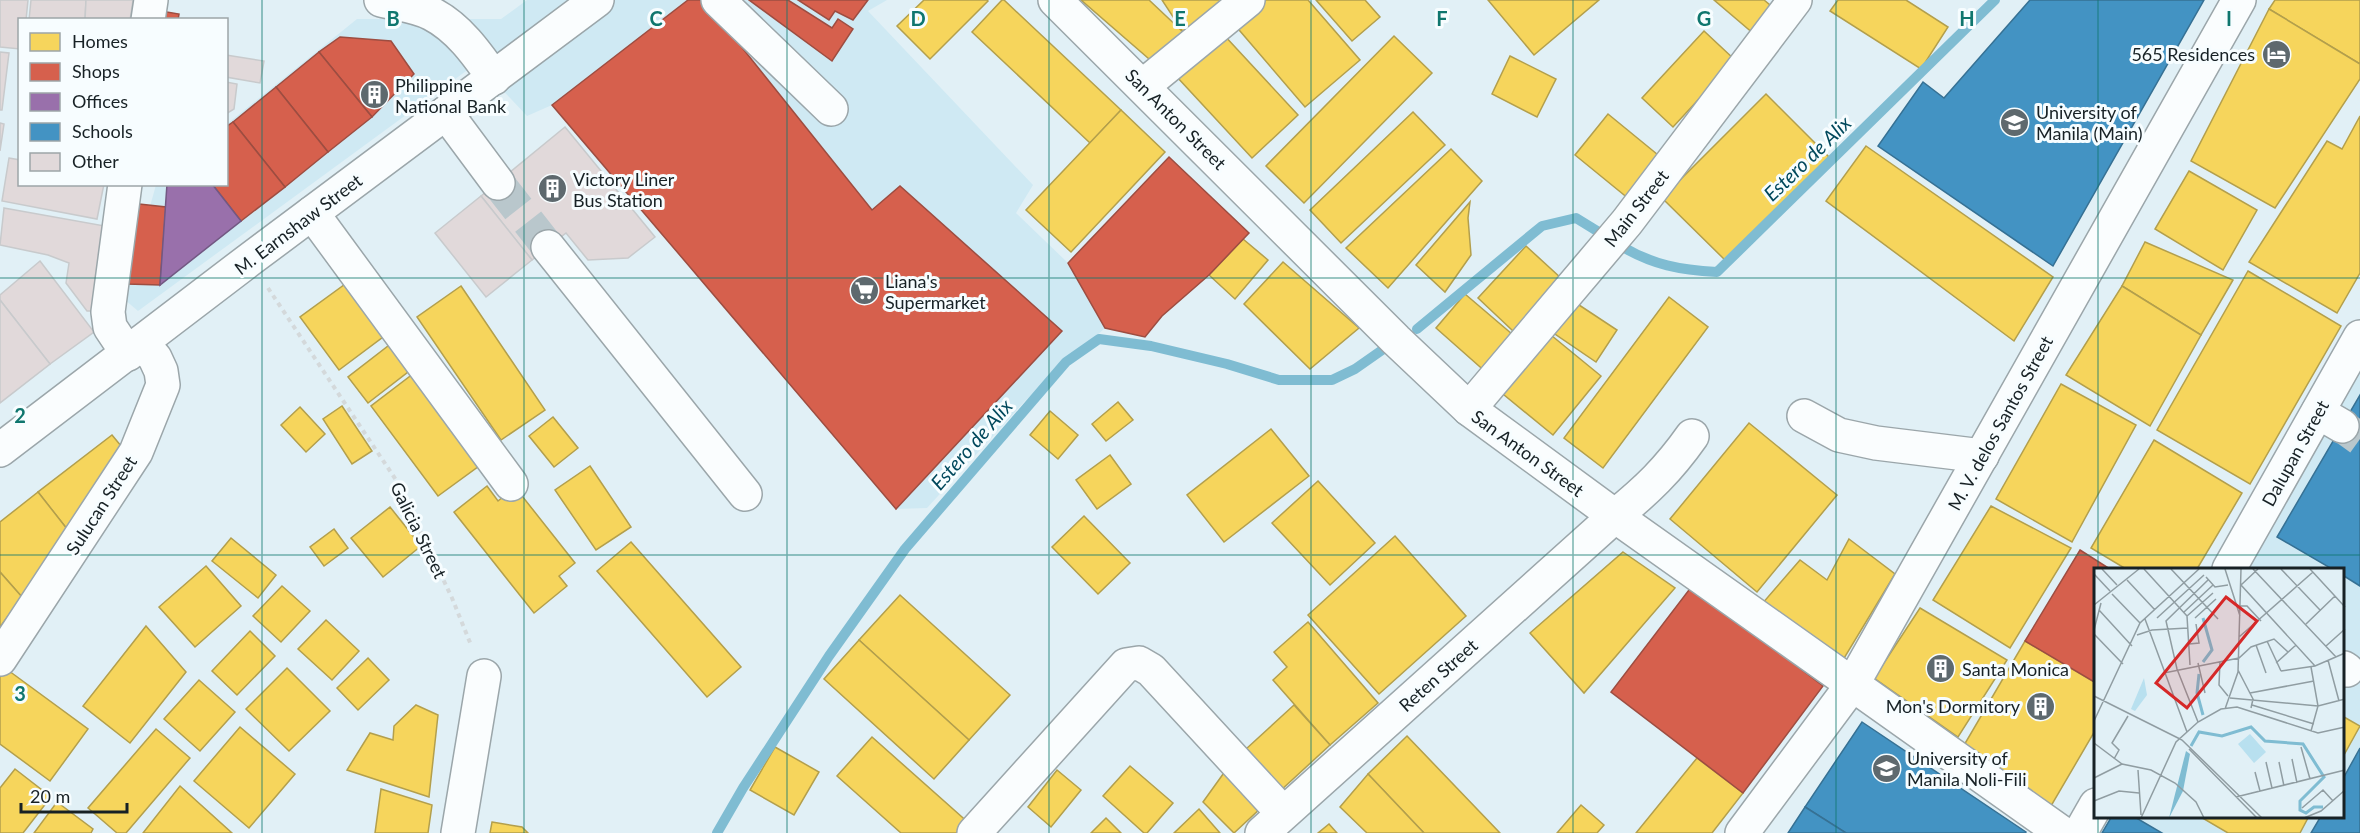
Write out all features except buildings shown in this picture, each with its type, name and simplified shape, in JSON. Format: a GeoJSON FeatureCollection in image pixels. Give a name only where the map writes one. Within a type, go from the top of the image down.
{"type":"FeatureCollection","features":[{"type":"Feature","properties":{"kind":"street"},"geometry":{"type":"LineString","coordinates":[[148,18],[151,0]]}},
{"type":"Feature","properties":{"kind":"street"},"geometry":{"type":"LineString","coordinates":[[381,0],[430,13],[453,27],[494,78]]}},
{"type":"Feature","properties":{"kind":"street","name":"M. Earnshaw Street"},"geometry":{"type":"LineString","coordinates":[[0,450],[249,260],[597,0]]}},
{"type":"Feature","properties":{"kind":"street"},"geometry":{"type":"LineString","coordinates":[[718,0],[831,109]]}},
{"type":"Feature","properties":{"kind":"street","name":"San Anton Street"},"geometry":{"type":"LineString","coordinates":[[1055,0],[1396,340],[1469,409],[1615,516],[2062,833]]}},
{"type":"Feature","properties":{"kind":"street"},"geometry":{"type":"LineString","coordinates":[[1143,86],[1248,0]]}},
{"type":"Feature","properties":{"kind":"street","name":"Main Street"},"geometry":{"type":"LineString","coordinates":[[1469,409],[1627,222],[1795,0]]}},
{"type":"Feature","properties":{"kind":"street","name":"M. V. delos Santos Street"},"geometry":{"type":"LineString","coordinates":[[1742,833],[1852,685],[2239,0]]}},
{"type":"Feature","properties":{"kind":"street"},"geometry":{"type":"LineString","coordinates":[[446,113],[498,183]]}},
{"type":"Feature","properties":{"kind":"street","name":"Sulucan Street"},"geometry":{"type":"LineString","coordinates":[[0,659],[136,453],[163,385],[161,371],[155,358],[135,348],[110,327],[108,312],[125,186]]}},
{"type":"Feature","properties":{"kind":"street"},"geometry":{"type":"LineString","coordinates":[[312,213],[511,484]]}},
{"type":"Feature","properties":{"kind":"street"},"geometry":{"type":"LineString","coordinates":[[548,247],[745,494]]}},
{"type":"Feature","properties":{"kind":"street","name":"Dalupan Street"},"geometry":{"type":"LineString","coordinates":[[2230,568],[2330,419],[2360,338]]}},
{"type":"Feature","properties":{"kind":"street"},"geometry":{"type":"LineString","coordinates":[[1803,416],[1839,435],[1876,443],[1982,456]]}},
{"type":"Feature","properties":{"kind":"street","name":"Reten Street"},"geometry":{"type":"LineString","coordinates":[[1273,823],[1615,516],[1644,493],[1670,467],[1692,436]]}},
{"type":"Feature","properties":{"kind":"street"},"geometry":{"type":"LineString","coordinates":[[974,833],[1126,665],[1139,663],[1151,670],[1273,823]]}},
{"type":"Feature","properties":{"kind":"street"},"geometry":{"type":"LineString","coordinates":[[458,833],[484,676]]}},
{"type":"Feature","properties":{"kind":"street"},"geometry":{"type":"LineString","coordinates":[[2080,833],[2094,808]]}},
{"type":"Feature","properties":{"kind":"path","name":"Galicia Street"},"geometry":{"type":"LineString","coordinates":[[249,260],[396,480],[452,598],[484,676]]}},
{"type":"Feature","properties":{"kind":"shaded area"},"geometry":{"type":"Polygon","coordinates":[[[527,0],[887,0],[868,11],[1033,185],[1016,213],[1068,263],[1105,328],[1025,401],[927,508],[896,509],[552,105],[527,116],[477,63],[138,311],[124,299],[156,186],[228,186],[228,123],[357,19],[501,19],[527,0]]]}},
{"type":"Feature","properties":{"kind":"shaded area"},"geometry":{"type":"Polygon","coordinates":[[[2360,354],[2360,833],[2093,833],[2102,818],[2345,818],[2345,568],[2241,568],[2360,354]]]}},
{"type":"Feature","properties":{"kind":"waterway","name":"Estero de Alix"},"geometry":{"type":"LineString","coordinates":[[1621,246],[1644,258],[1667,265],[1717,272],[1995,0]]}},
{"type":"Feature","properties":{"kind":"waterway","name":"Estero de Alix"},"geometry":{"type":"LineString","coordinates":[[1417,329],[1542,226],[1576,218],[1602,234]]}},
{"type":"Feature","properties":{"kind":"waterway","name":"Estero de Alix"},"geometry":{"type":"LineString","coordinates":[[717,833],[743,788],[829,656],[905,549],[1066,362],[1099,339],[1151,346],[1227,364],[1279,380],[1332,380],[1355,369],[1385,348]]}},
{"type":"Feature","properties":{"kind":"tunnel"},"geometry":{"type":"LineString","coordinates":[[498,183],[548,247]]}},
{"type":"Feature","properties":{"kind":"tunnel"},"geometry":{"type":"LineString","coordinates":[[2342,426],[2360,439]]}},
{"type":"Feature","properties":{"kind":"place","name":"565 Residences"},"geometry":{"type":"Point","coordinates":[2276,54]}},
{"type":"Feature","properties":{"kind":"place","name":"Philippine National Bank"},"geometry":{"type":"Point","coordinates":[374,95]}},
{"type":"Feature","properties":{"kind":"place","name":"University of Manila (Main)"},"geometry":{"type":"Point","coordinates":[2015,122]}},
{"type":"Feature","properties":{"kind":"place","name":"Victory Liner Bus Station"},"geometry":{"type":"Point","coordinates":[552,189]}},
{"type":"Feature","properties":{"kind":"place","name":"Liana's Supermarket"},"geometry":{"type":"Point","coordinates":[864,291]}},
{"type":"Feature","properties":{"kind":"place","name":"Santa Monica"},"geometry":{"type":"Point","coordinates":[1941,669]}},
{"type":"Feature","properties":{"kind":"place","name":"Mon's Dormitory"},"geometry":{"type":"Point","coordinates":[2041,706]}},
{"type":"Feature","properties":{"kind":"place","name":"University of Manila Noli-Fili"},"geometry":{"type":"Point","coordinates":[1886,768]}}]}
